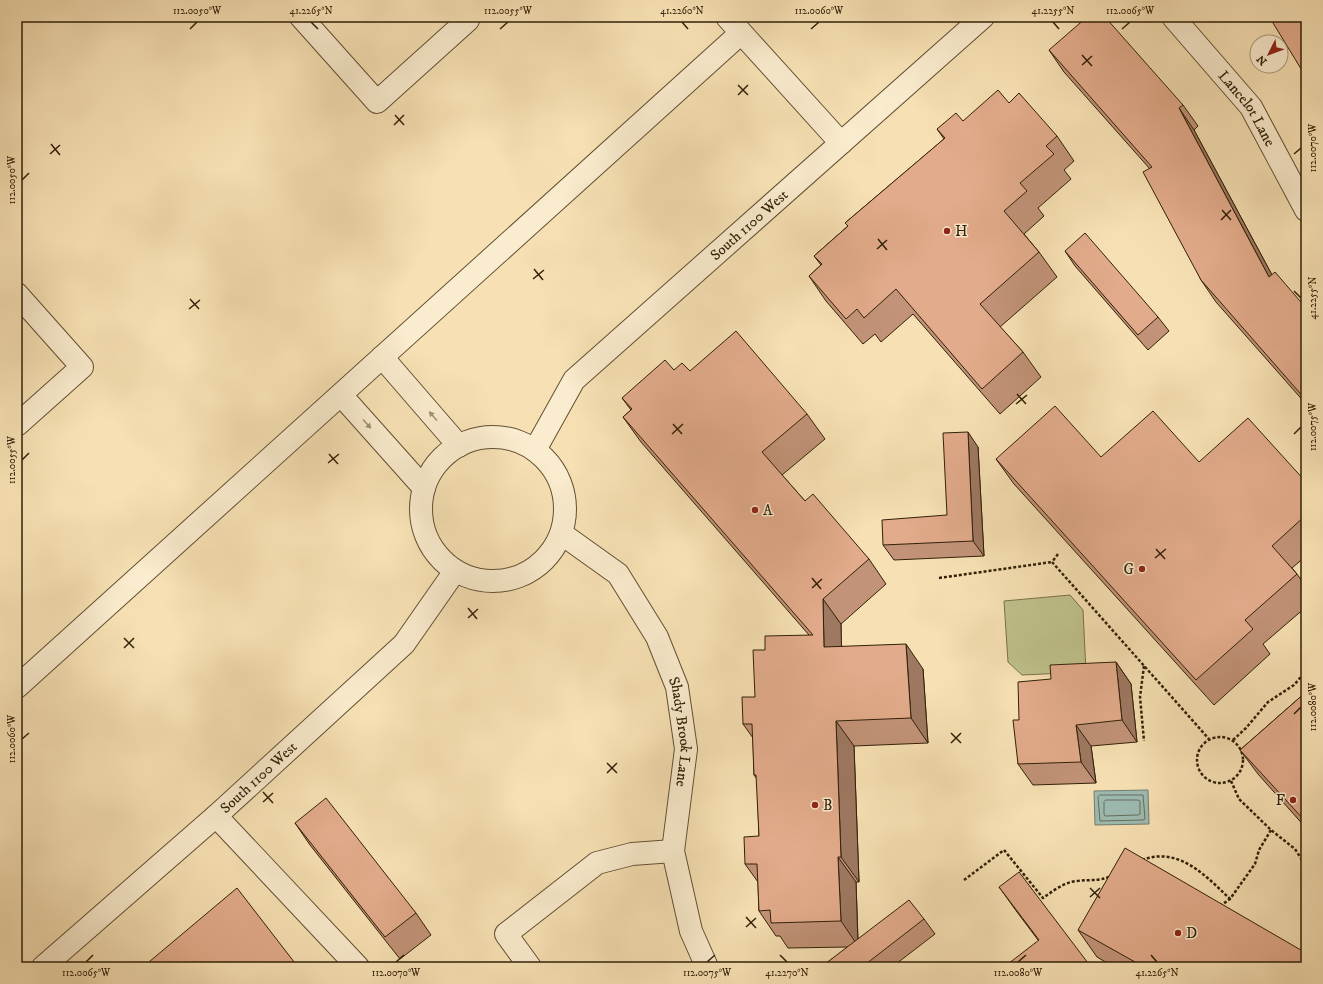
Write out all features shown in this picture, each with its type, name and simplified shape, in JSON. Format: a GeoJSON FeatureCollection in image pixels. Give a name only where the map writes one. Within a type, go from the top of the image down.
{"type":"FeatureCollection","features":[{"type":"Feature","properties":{"kind":"street"},"geometry":{"type":"LineString","coordinates":[[301,17],[377,102],[468,20],[465,17]]}},
{"type":"Feature","properties":{"kind":"street","name":"South 1100 West"},"geometry":{"type":"LineString","coordinates":[[535,450],[574,380],[983,17]]}},
{"type":"Feature","properties":{"kind":"street","name":"Lancelot Lane"},"geometry":{"type":"LineString","coordinates":[[1172,17],[1252,107],[1306,210]]}},
{"type":"Feature","properties":{"kind":"street"},"geometry":{"type":"LineString","coordinates":[[17,687],[341,395],[734,25],[841,143]]}},
{"type":"Feature","properties":{"kind":"street"},"geometry":{"type":"LineString","coordinates":[[17,294],[82,367],[17,425]]}},
{"type":"Feature","properties":{"kind":"street"},"geometry":{"type":"LineString","coordinates":[[382,357],[459,446]]}},
{"type":"Feature","properties":{"kind":"street"},"geometry":{"type":"LineString","coordinates":[[341,395],[424,488]]}},
{"type":"Feature","properties":{"kind":"street"},"geometry":{"type":"LineString","coordinates":[[499,436],[512,439],[535,450],[547,460],[561,481],[566,506],[562,534],[550,556],[527,574],[502,582],[478,581],[455,571],[444,563],[429,543],[421,519],[420,503],[427,479],[433,468],[451,449],[474,439],[499,436]]}},
{"type":"Feature","properties":{"kind":"street","name":"Shady Brook Lane"},"geometry":{"type":"LineString","coordinates":[[562,534],[618,574],[657,637],[677,687],[686,749],[673,851],[691,931],[707,967]]}},
{"type":"Feature","properties":{"kind":"street","name":"South 1100 West"},"geometry":{"type":"LineString","coordinates":[[43,967],[216,816],[404,644],[455,571]]}},
{"type":"Feature","properties":{"kind":"street"},"geometry":{"type":"LineString","coordinates":[[216,816],[358,967]]}},
{"type":"Feature","properties":{"kind":"street"},"geometry":{"type":"LineString","coordinates":[[530,967],[506,934],[597,863],[632,854],[673,851]]}},
{"type":"Feature","properties":{"kind":"path"},"geometry":{"type":"LineString","coordinates":[[939,578],[1052,562],[1058,554]]}},
{"type":"Feature","properties":{"kind":"path"},"geometry":{"type":"LineString","coordinates":[[1052,562],[1209,739]]}},
{"type":"Feature","properties":{"kind":"path"},"geometry":{"type":"LineString","coordinates":[[1144,666],[1140,697],[1144,741]]}},
{"type":"Feature","properties":{"kind":"path"},"geometry":{"type":"LineString","coordinates":[[1234,740],[1268,702],[1294,685],[1306,671]]}},
{"type":"Feature","properties":{"kind":"path"},"geometry":{"type":"LineString","coordinates":[[1219,736],[1234,740],[1239,746],[1244,761],[1239,773],[1231,781],[1220,783],[1212,782],[1204,777],[1198,770],[1196,762],[1197,754],[1200,747],[1209,739],[1219,736]]}},
{"type":"Feature","properties":{"kind":"path"},"geometry":{"type":"LineString","coordinates":[[1231,781],[1239,799],[1271,830],[1295,849],[1306,866]]}},
{"type":"Feature","properties":{"kind":"path"},"geometry":{"type":"LineString","coordinates":[[1220,906],[1230,899],[1255,864],[1259,850],[1271,830]]}},
{"type":"Feature","properties":{"kind":"path"},"geometry":{"type":"LineString","coordinates":[[964,880],[1004,850],[1043,898],[1057,888],[1076,881],[1102,880],[1117,874]]}},
{"type":"Feature","properties":{"kind":"path"},"geometry":{"type":"LineString","coordinates":[[1137,863],[1144,859],[1158,856],[1176,857],[1202,872],[1230,899]]}},
{"type":"Feature","properties":{"kind":"green space"},"geometry":{"type":"Polygon","coordinates":[[[1070,595],[1083,610],[1086,672],[1022,675],[1008,662],[1004,601],[1070,595]]]}},
{"type":"Feature","properties":{"kind":"water"},"geometry":{"type":"Polygon","coordinates":[[[1148,790],[1149,824],[1095,825],[1094,791],[1148,790]]]}},
{"type":"Feature","properties":{"kind":"building"},"geometry":{"type":"Polygon","coordinates":[[[1087,17],[1105,17],[1183,105],[1179,108],[1269,277],[1275,272],[1306,308],[1306,400],[1201,280],[1143,172],[1152,167],[1049,50],[1087,17]]]}},
{"type":"Feature","properties":{"kind":"building"},"geometry":{"type":"Polygon","coordinates":[[[1306,17],[1306,77],[1289,49],[1289,34],[1280,34],[1270,18],[1306,17]]]}},
{"type":"Feature","properties":{"kind":"building"},"geometry":{"type":"Polygon","coordinates":[[[998,90],[1009,103],[1019,93],[1057,136],[1046,146],[1054,154],[1020,183],[1027,191],[1004,211],[1039,252],[980,304],[1023,352],[982,389],[896,289],[864,318],[857,309],[846,319],[809,276],[822,264],[814,256],[848,226],[845,223],[945,138],[937,129],[956,113],[963,121],[998,90]]]}},
{"type":"Feature","properties":{"kind":"building"},"geometry":{"type":"Polygon","coordinates":[[[1085,233],[1158,317],[1138,335],[1065,251],[1085,233]]]}},
{"type":"Feature","properties":{"kind":"building"},"geometry":{"type":"Polygon","coordinates":[[[736,331],[807,414],[762,452],[805,501],[813,494],[869,559],[823,599],[824,647],[906,644],[911,718],[836,721],[841,857],[838,857],[841,921],[771,923],[770,910],[759,911],[757,864],[745,864],[744,837],[759,836],[752,724],[743,724],[742,697],[755,697],[753,650],[765,650],[765,636],[813,635],[623,417],[632,409],[622,398],[665,360],[674,370],[682,363],[690,371],[736,331]]]}},
{"type":"Feature","properties":{"kind":"building"},"geometry":{"type":"Polygon","coordinates":[[[1055,406],[1101,457],[1153,411],[1199,462],[1248,418],[1306,482],[1306,515],[1272,546],[1297,574],[1245,620],[1253,629],[1196,680],[996,459],[1055,406]]]}},
{"type":"Feature","properties":{"kind":"building"},"geometry":{"type":"Polygon","coordinates":[[[968,432],[973,541],[883,545],[882,520],[947,515],[943,433],[968,432]]]}},
{"type":"Feature","properties":{"kind":"building"},"geometry":{"type":"Polygon","coordinates":[[[1116,662],[1122,720],[1076,725],[1081,762],[1018,764],[1013,720],[1019,720],[1018,682],[1051,679],[1050,665],[1116,662]]]}},
{"type":"Feature","properties":{"kind":"building"},"geometry":{"type":"Polygon","coordinates":[[[1306,692],[1306,822],[1240,750],[1306,692]]]}},
{"type":"Feature","properties":{"kind":"building"},"geometry":{"type":"Polygon","coordinates":[[[326,798],[416,913],[385,937],[295,823],[326,798]]]}},
{"type":"Feature","properties":{"kind":"building","name":"D"},"geometry":{"type":"Polygon","coordinates":[[[1125,848],[1306,953],[1306,967],[1165,967],[1161,965],[1160,967],[1144,967],[1078,930],[1125,848]]]}},
{"type":"Feature","properties":{"kind":"building"},"geometry":{"type":"Polygon","coordinates":[[[1019,872],[1091,967],[1004,967],[1039,940],[999,887],[1019,872]]]}},
{"type":"Feature","properties":{"kind":"building"},"geometry":{"type":"Polygon","coordinates":[[[237,888],[298,967],[143,967],[237,888]]]}},
{"type":"Feature","properties":{"kind":"building"},"geometry":{"type":"Polygon","coordinates":[[[909,900],[924,919],[862,967],[821,967],[909,900]]]}},
{"type":"Feature","properties":{"kind":"place","name":"H"},"geometry":{"type":"Point","coordinates":[947,231]}},
{"type":"Feature","properties":{"kind":"place","name":"A"},"geometry":{"type":"Point","coordinates":[755,510]}},
{"type":"Feature","properties":{"kind":"place","name":"G"},"geometry":{"type":"Point","coordinates":[1142,569]}},
{"type":"Feature","properties":{"kind":"place","name":"F"},"geometry":{"type":"Point","coordinates":[1293,800]}},
{"type":"Feature","properties":{"kind":"place","name":"B"},"geometry":{"type":"Point","coordinates":[815,805]}},
{"type":"Feature","properties":{"kind":"place","name":"D"},"geometry":{"type":"Point","coordinates":[1178,933]}}]}
